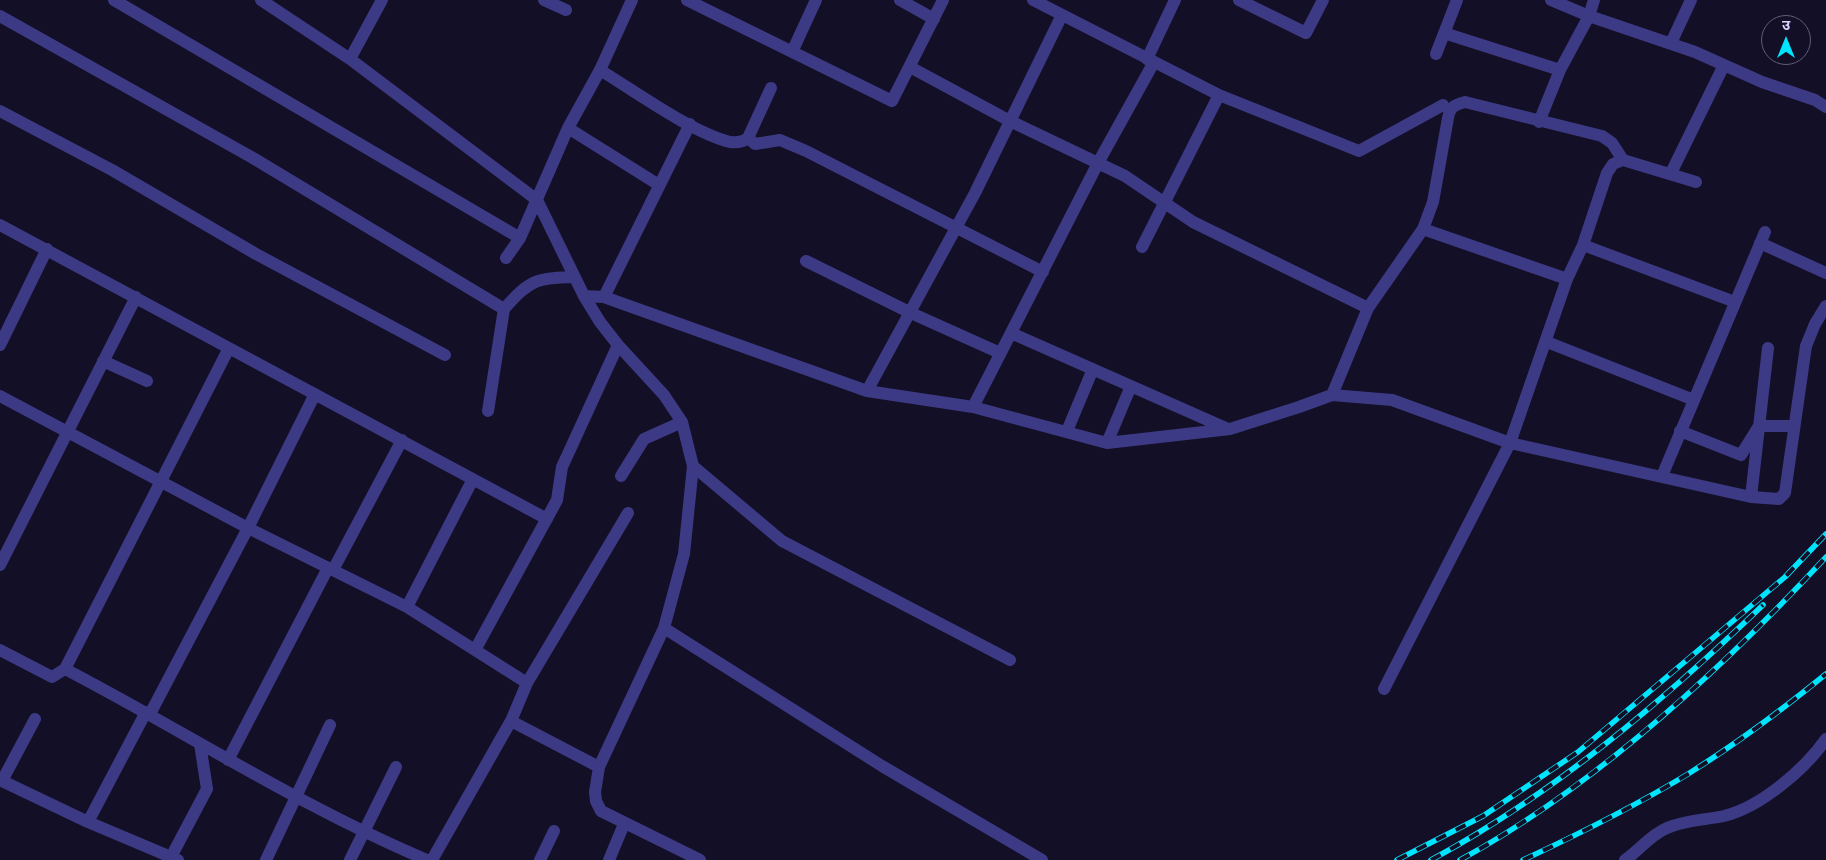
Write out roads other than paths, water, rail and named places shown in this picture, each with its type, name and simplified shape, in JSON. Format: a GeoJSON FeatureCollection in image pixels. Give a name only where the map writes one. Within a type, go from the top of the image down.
{"type":"FeatureCollection","features":[{"type":"Feature","properties":{"kind":"street"},"geometry":{"type":"LineString","coordinates":[[114,0],[520,238]]}},
{"type":"Feature","properties":{"kind":"street"},"geometry":{"type":"LineString","coordinates":[[261,0],[350,59],[538,200],[584,296],[618,345],[664,395],[682,422],[693,466],[684,554],[664,628],[599,767],[595,792],[596,801],[601,810],[624,824],[700,860]]}},
{"type":"Feature","properties":{"kind":"street"},"geometry":{"type":"LineString","coordinates":[[350,59],[382,0]]}},
{"type":"Feature","properties":{"kind":"street"},"geometry":{"type":"LineString","coordinates":[[544,0],[566,10]]}},
{"type":"Feature","properties":{"kind":"street"},"geometry":{"type":"LineString","coordinates":[[506,258],[520,238],[568,128],[600,70],[632,0]]}},
{"type":"Feature","properties":{"kind":"street"},"geometry":{"type":"LineString","coordinates":[[687,0],[892,101],[944,0]]}},
{"type":"Feature","properties":{"kind":"street"},"geometry":{"type":"LineString","coordinates":[[792,52],[816,0]]}},
{"type":"Feature","properties":{"kind":"street"},"geometry":{"type":"LineString","coordinates":[[900,0],[934,19]]}},
{"type":"Feature","properties":{"kind":"street"},"geometry":{"type":"LineString","coordinates":[[1033,0],[1219,95],[1359,150],[1443,105]]}},
{"type":"Feature","properties":{"kind":"street"},"geometry":{"type":"LineString","coordinates":[[973,408],[1151,60],[1175,0]]}},
{"type":"Feature","properties":{"kind":"street"},"geometry":{"type":"LineString","coordinates":[[1239,0],[1306,33],[1322,0]]}},
{"type":"Feature","properties":{"kind":"street"},"geometry":{"type":"LineString","coordinates":[[1436,54],[1457,0]]}},
{"type":"Feature","properties":{"kind":"street"},"geometry":{"type":"LineString","coordinates":[[1551,0],[1589,16],[1672,43],[1762,82],[1815,100],[1826,107]]}},
{"type":"Feature","properties":{"kind":"street"},"geometry":{"type":"LineString","coordinates":[[1538,122],[1560,70],[1589,16],[1594,0]]}},
{"type":"Feature","properties":{"kind":"street"},"geometry":{"type":"LineString","coordinates":[[1672,43],[1691,0]]}},
{"type":"Feature","properties":{"kind":"street"},"geometry":{"type":"LineString","coordinates":[[867,391],[957,228],[1062,15]]}},
{"type":"Feature","properties":{"kind":"street"},"geometry":{"type":"LineString","coordinates":[[0,16],[253,158],[504,309]]}},
{"type":"Feature","properties":{"kind":"street"},"geometry":{"type":"LineString","coordinates":[[1444,33],[1560,70]]}},
{"type":"Feature","properties":{"kind":"street"},"geometry":{"type":"LineString","coordinates":[[1672,173],[1724,65]]}},
{"type":"Feature","properties":{"kind":"street"},"geometry":{"type":"LineString","coordinates":[[910,67],[1010,121],[1125,176],[1193,222],[1368,308]]}},
{"type":"Feature","properties":{"kind":"street"},"geometry":{"type":"LineString","coordinates":[[600,70],[690,124],[731,142],[742,142],[748,138],[771,88]]}},
{"type":"Feature","properties":{"kind":"street"},"geometry":{"type":"LineString","coordinates":[[1142,247],[1219,95]]}},
{"type":"Feature","properties":{"kind":"street"},"geometry":{"type":"LineString","coordinates":[[1332,394],[1368,308],[1422,228],[1433,202],[1448,118],[1450,109],[1454,105],[1465,102],[1538,122],[1602,136],[1612,143],[1623,160]]}},
{"type":"Feature","properties":{"kind":"street"},"geometry":{"type":"LineString","coordinates":[[0,111],[112,170],[256,254],[444,355]]}},
{"type":"Feature","properties":{"kind":"street"},"geometry":{"type":"LineString","coordinates":[[604,298],[690,124]]}},
{"type":"Feature","properties":{"kind":"street"},"geometry":{"type":"LineString","coordinates":[[568,128],[659,185]]}},
{"type":"Feature","properties":{"kind":"street"},"geometry":{"type":"LineString","coordinates":[[748,138],[755,144],[780,140],[806,150],[1043,272]]}},
{"type":"Feature","properties":{"kind":"street"},"geometry":{"type":"LineString","coordinates":[[1384,689],[1510,442],[1547,342],[1567,279],[1583,245],[1607,173],[1613,164],[1623,160],[1672,173],[1696,182]]}},
{"type":"Feature","properties":{"kind":"street"},"geometry":{"type":"LineString","coordinates":[[0,225],[546,519]]}},
{"type":"Feature","properties":{"kind":"street"},"geometry":{"type":"LineString","coordinates":[[1422,228],[1567,279]]}},
{"type":"Feature","properties":{"kind":"street"},"geometry":{"type":"LineString","coordinates":[[1662,476],[1762,238],[1826,273]]}},
{"type":"Feature","properties":{"kind":"street"},"geometry":{"type":"LineString","coordinates":[[1583,245],[1735,302]]}},
{"type":"Feature","properties":{"kind":"street"},"geometry":{"type":"LineString","coordinates":[[0,345],[47,249]]}},
{"type":"Feature","properties":{"kind":"street"},"geometry":{"type":"LineString","coordinates":[[806,261],[911,313],[1000,354]]}},
{"type":"Feature","properties":{"kind":"street"},"geometry":{"type":"LineString","coordinates":[[488,410],[504,309],[523,287],[552,277],[575,276]]}},
{"type":"Feature","properties":{"kind":"street"},"geometry":{"type":"LineString","coordinates":[[584,296],[604,298],[867,391],[973,408],[1107,443],[1230,429],[1299,408],[1332,394],[1392,400],[1510,442],[1751,497],[1779,499],[1785,493],[1806,346],[1815,324],[1826,306]]}},
{"type":"Feature","properties":{"kind":"street"},"geometry":{"type":"LineString","coordinates":[[0,565],[136,297]]}},
{"type":"Feature","properties":{"kind":"street"},"geometry":{"type":"LineString","coordinates":[[1011,333],[1230,429]]}},
{"type":"Feature","properties":{"kind":"street"},"geometry":{"type":"LineString","coordinates":[[1547,342],[1694,400]]}},
{"type":"Feature","properties":{"kind":"street"},"geometry":{"type":"LineString","coordinates":[[475,650],[557,500],[562,467],[618,345]]}},
{"type":"Feature","properties":{"kind":"street"},"geometry":{"type":"LineString","coordinates":[[0,650],[52,677],[65,669],[230,348]]}},
{"type":"Feature","properties":{"kind":"street"},"geometry":{"type":"LineString","coordinates":[[1751,497],[1768,348]]}},
{"type":"Feature","properties":{"kind":"street"},"geometry":{"type":"LineString","coordinates":[[103,361],[147,381]]}},
{"type":"Feature","properties":{"kind":"street"},"geometry":{"type":"LineString","coordinates":[[1067,432],[1093,369]]}},
{"type":"Feature","properties":{"kind":"street"},"geometry":{"type":"LineString","coordinates":[[1107,443],[1131,386]]}},
{"type":"Feature","properties":{"kind":"street"},"geometry":{"type":"LineString","coordinates":[[88,822],[248,528],[315,394]]}},
{"type":"Feature","properties":{"kind":"street"},"geometry":{"type":"LineString","coordinates":[[0,396],[248,528],[407,607],[527,684]]}},
{"type":"Feature","properties":{"kind":"street"},"geometry":{"type":"LineString","coordinates":[[621,476],[644,439],[682,422]]}},
{"type":"Feature","properties":{"kind":"street"},"geometry":{"type":"LineString","coordinates":[[1680,431],[1740,455],[1759,426]]}},
{"type":"Feature","properties":{"kind":"street"},"geometry":{"type":"LineString","coordinates":[[1759,426],[1794,426]]}},
{"type":"Feature","properties":{"kind":"street"},"geometry":{"type":"LineString","coordinates":[[228,760],[402,440]]}},
{"type":"Feature","properties":{"kind":"street"},"geometry":{"type":"LineString","coordinates":[[693,466],[782,541],[1010,660]]}},
{"type":"Feature","properties":{"kind":"street"},"geometry":{"type":"LineString","coordinates":[[407,607],[473,479]]}},
{"type":"Feature","properties":{"kind":"street"},"geometry":{"type":"LineString","coordinates":[[432,860],[512,719],[527,684],[628,513]]}},
{"type":"Feature","properties":{"kind":"street"},"geometry":{"type":"LineString","coordinates":[[664,628],[882,766],[1042,860]]}},
{"type":"Feature","properties":{"kind":"street"},"geometry":{"type":"LineString","coordinates":[[65,669],[296,796],[364,831],[427,860]]}},
{"type":"Feature","properties":{"kind":"street"},"geometry":{"type":"LineString","coordinates":[[35,719],[1,780],[88,822],[175,858],[207,789],[200,744]]}},
{"type":"Feature","properties":{"kind":"street"},"geometry":{"type":"LineString","coordinates":[[512,719],[511,721],[599,767]]}},
{"type":"Feature","properties":{"kind":"street"},"geometry":{"type":"LineString","coordinates":[[266,860],[330,724]]}},
{"type":"Feature","properties":{"kind":"street"},"geometry":{"type":"LineString","coordinates":[[1625,860],[1654,834],[1669,827],[1723,816],[1752,806],[1806,764],[1826,739]]}},
{"type":"Feature","properties":{"kind":"street"},"geometry":{"type":"LineString","coordinates":[[350,860],[396,767]]}},
{"type":"Feature","properties":{"kind":"street"},"geometry":{"type":"LineString","coordinates":[[609,860],[624,824]]}},
{"type":"Feature","properties":{"kind":"street"},"geometry":{"type":"LineString","coordinates":[[540,860],[554,831]]}},
{"type":"Feature","properties":{"kind":"railway"},"geometry":{"type":"LineString","coordinates":[[1397,860],[1483,816],[1578,752],[1785,577],[1826,534]]}},
{"type":"Feature","properties":{"kind":"railway"},"geometry":{"type":"LineString","coordinates":[[1460,860],[1510,831],[1559,797],[1655,723],[1744,641],[1826,557]]}},
{"type":"Feature","properties":{"kind":"railway"},"geometry":{"type":"LineString","coordinates":[[1431,860],[1521,806],[1606,744],[1686,676],[1763,605]]}},
{"type":"Feature","properties":{"kind":"railway"},"geometry":{"type":"LineString","coordinates":[[1523,860],[1607,819],[1688,774],[1724,751],[1793,701],[1826,674]]}}]}
